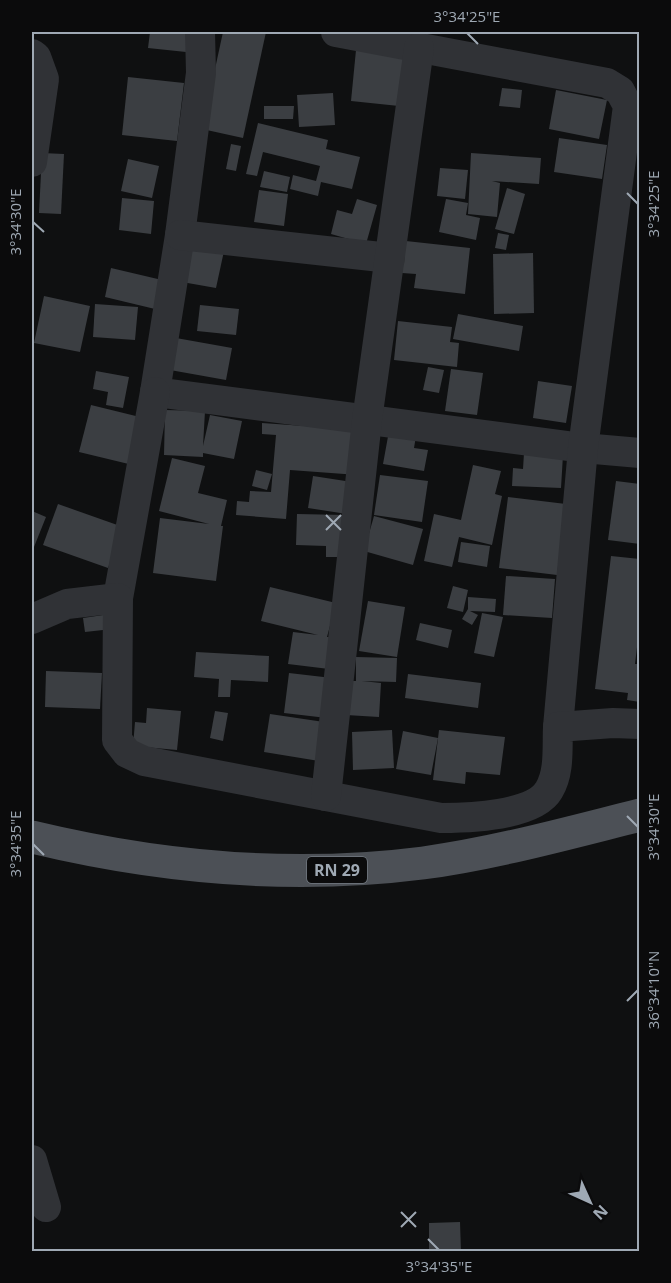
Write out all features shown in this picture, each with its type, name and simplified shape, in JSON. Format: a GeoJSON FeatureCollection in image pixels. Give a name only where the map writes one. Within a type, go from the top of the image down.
{"type":"FeatureCollection","features":[{"type":"Feature","properties":{"kind":"main road","name":"RN 29"},"geometry":{"type":"LineString","coordinates":[[32,837],[92,851],[174,864],[257,871],[340,870],[422,863],[504,849],[639,815]]}},
{"type":"Feature","properties":{"kind":"street"},"geometry":{"type":"LineString","coordinates":[[200,32],[201,73],[180,235],[118,598],[117,740],[127,753],[144,761],[441,819],[479,817],[529,807],[549,792],[555,774],[584,448],[628,106],[620,91],[607,83],[336,32]]}},
{"type":"Feature","properties":{"kind":"street"},"geometry":{"type":"LineString","coordinates":[[326,796],[367,420],[419,48]]}},
{"type":"Feature","properties":{"kind":"street"},"geometry":{"type":"LineString","coordinates":[[32,54],[36,57],[44,80],[32,162]]}},
{"type":"Feature","properties":{"kind":"street"},"geometry":{"type":"LineString","coordinates":[[180,235],[390,258]]}},
{"type":"Feature","properties":{"kind":"street"},"geometry":{"type":"LineString","coordinates":[[155,392],[584,448],[639,453]]}},
{"type":"Feature","properties":{"kind":"street"},"geometry":{"type":"LineString","coordinates":[[32,619],[67,604],[118,598]]}},
{"type":"Feature","properties":{"kind":"street"},"geometry":{"type":"LineString","coordinates":[[558,727],[613,723],[639,724]]}},
{"type":"Feature","properties":{"kind":"street"},"geometry":{"type":"LineString","coordinates":[[32,1160],[46,1208]]}},
{"type":"Feature","properties":{"kind":"building"},"geometry":{"type":"Polygon","coordinates":[[[150,32],[188,32],[186,52],[148,48],[150,32]]]}},
{"type":"Feature","properties":{"kind":"building"},"geometry":{"type":"Polygon","coordinates":[[[223,32],[266,32],[243,138],[202,129],[223,32]]]}},
{"type":"Feature","properties":{"kind":"building"},"geometry":{"type":"Polygon","coordinates":[[[356,50],[404,55],[399,106],[351,101],[356,50]]]}},
{"type":"Feature","properties":{"kind":"building"},"geometry":{"type":"Polygon","coordinates":[[[128,77],[184,83],[177,141],[122,135],[128,77]]]}},
{"type":"Feature","properties":{"kind":"building"},"geometry":{"type":"Polygon","coordinates":[[[502,88],[522,90],[520,108],[499,106],[502,88]]]}},
{"type":"Feature","properties":{"kind":"building"},"geometry":{"type":"Polygon","coordinates":[[[556,90],[607,100],[599,139],[549,129],[556,90]]]}},
{"type":"Feature","properties":{"kind":"building"},"geometry":{"type":"Polygon","coordinates":[[[333,93],[335,125],[299,127],[297,95],[333,93]]]}},
{"type":"Feature","properties":{"kind":"building"},"geometry":{"type":"Polygon","coordinates":[[[264,106],[294,106],[293,119],[264,119],[264,106]]]}},
{"type":"Feature","properties":{"kind":"building"},"geometry":{"type":"Polygon","coordinates":[[[258,123],[328,140],[326,149],[360,157],[352,189],[321,182],[318,196],[290,189],[293,175],[316,181],[320,166],[263,152],[257,176],[246,174],[258,123]]]}},
{"type":"Feature","properties":{"kind":"building"},"geometry":{"type":"Polygon","coordinates":[[[559,138],[607,145],[602,179],[554,172],[559,138]]]}},
{"type":"Feature","properties":{"kind":"building"},"geometry":{"type":"Polygon","coordinates":[[[231,144],[241,146],[236,171],[226,169],[231,144]]]}},
{"type":"Feature","properties":{"kind":"building"},"geometry":{"type":"Polygon","coordinates":[[[42,153],[64,154],[61,214],[39,213],[42,153]]]}},
{"type":"Feature","properties":{"kind":"building"},"geometry":{"type":"Polygon","coordinates":[[[471,153],[541,158],[539,184],[492,181],[500,183],[497,217],[468,214],[471,153]]]}},
{"type":"Feature","properties":{"kind":"building"},"geometry":{"type":"Polygon","coordinates":[[[128,159],[159,166],[152,198],[121,191],[128,159]]]}},
{"type":"Feature","properties":{"kind":"building"},"geometry":{"type":"Polygon","coordinates":[[[440,168],[468,170],[465,199],[437,196],[440,168]]]}},
{"type":"Feature","properties":{"kind":"building"},"geometry":{"type":"Polygon","coordinates":[[[264,171],[290,177],[287,192],[260,187],[264,171]]]}},
{"type":"Feature","properties":{"kind":"building"},"geometry":{"type":"Polygon","coordinates":[[[507,188],[525,194],[514,234],[495,229],[507,188]]]}},
{"type":"Feature","properties":{"kind":"building"},"geometry":{"type":"Polygon","coordinates":[[[259,190],[288,194],[284,226],[254,222],[259,190]]]}},
{"type":"Feature","properties":{"kind":"building"},"geometry":{"type":"Polygon","coordinates":[[[122,198],[154,201],[151,234],[119,230],[122,198]]]}},
{"type":"Feature","properties":{"kind":"building"},"geometry":{"type":"Polygon","coordinates":[[[357,199],[377,205],[366,244],[331,234],[337,210],[352,214],[357,199]]]}},
{"type":"Feature","properties":{"kind":"building"},"geometry":{"type":"Polygon","coordinates":[[[446,199],[468,203],[466,215],[480,218],[476,240],[439,232],[446,199]]]}},
{"type":"Feature","properties":{"kind":"building"},"geometry":{"type":"Polygon","coordinates":[[[498,233],[509,235],[506,250],[495,248],[498,233]]]}},
{"type":"Feature","properties":{"kind":"building"},"geometry":{"type":"Polygon","coordinates":[[[406,241],[470,248],[465,294],[414,288],[416,274],[402,273],[406,241]]]}},
{"type":"Feature","properties":{"kind":"building"},"geometry":{"type":"Polygon","coordinates":[[[190,244],[224,251],[216,288],[182,282],[190,244]]]}},
{"type":"Feature","properties":{"kind":"building"},"geometry":{"type":"Polygon","coordinates":[[[533,253],[534,313],[494,314],[493,254],[533,253]]]}},
{"type":"Feature","properties":{"kind":"building"},"geometry":{"type":"Polygon","coordinates":[[[111,268],[162,280],[155,309],[105,297],[111,268]]]}},
{"type":"Feature","properties":{"kind":"building"},"geometry":{"type":"Polygon","coordinates":[[[44,296],[90,306],[80,352],[34,343],[44,296]]]}},
{"type":"Feature","properties":{"kind":"building"},"geometry":{"type":"Polygon","coordinates":[[[95,304],[138,307],[135,340],[93,337],[95,304]]]}},
{"type":"Feature","properties":{"kind":"building"},"geometry":{"type":"Polygon","coordinates":[[[200,305],[239,309],[236,335],[197,331],[200,305]]]}},
{"type":"Feature","properties":{"kind":"building"},"geometry":{"type":"Polygon","coordinates":[[[458,314],[523,326],[519,351],[453,339],[458,314]]]}},
{"type":"Feature","properties":{"kind":"building"},"geometry":{"type":"Polygon","coordinates":[[[398,321],[452,327],[450,342],[459,343],[457,367],[394,360],[398,321]]]}},
{"type":"Feature","properties":{"kind":"building"},"geometry":{"type":"Polygon","coordinates":[[[176,338],[232,348],[226,380],[170,370],[176,338]]]}},
{"type":"Feature","properties":{"kind":"building"},"geometry":{"type":"Polygon","coordinates":[[[428,367],[444,370],[439,393],[423,390],[428,367]]]}},
{"type":"Feature","properties":{"kind":"building"},"geometry":{"type":"Polygon","coordinates":[[[451,369],[483,373],[477,415],[445,411],[451,369]]]}},
{"type":"Feature","properties":{"kind":"building"},"geometry":{"type":"Polygon","coordinates":[[[96,371],[129,377],[123,408],[106,405],[108,392],[93,389],[96,371]]]}},
{"type":"Feature","properties":{"kind":"building"},"geometry":{"type":"Polygon","coordinates":[[[538,381],[572,386],[566,423],[533,418],[538,381]]]}},
{"type":"Feature","properties":{"kind":"building"},"geometry":{"type":"Polygon","coordinates":[[[91,405],[148,419],[137,466],[79,452],[91,405]]]}},
{"type":"Feature","properties":{"kind":"building"},"geometry":{"type":"Polygon","coordinates":[[[165,410],[205,411],[203,446],[210,415],[242,421],[234,459],[203,453],[203,457],[164,455],[165,410]]]}},
{"type":"Feature","properties":{"kind":"building"},"geometry":{"type":"Polygon","coordinates":[[[262,423],[361,430],[358,475],[290,470],[286,519],[236,515],[237,501],[249,502],[250,491],[271,492],[276,435],[262,434],[262,423]]]}},
{"type":"Feature","properties":{"kind":"building"},"geometry":{"type":"Polygon","coordinates":[[[389,431],[416,436],[414,448],[428,450],[424,471],[383,464],[389,431]]]}},
{"type":"Feature","properties":{"kind":"building"},"geometry":{"type":"Polygon","coordinates":[[[524,453],[563,455],[561,488],[512,486],[513,468],[523,469],[524,453]]]}},
{"type":"Feature","properties":{"kind":"building"},"geometry":{"type":"Polygon","coordinates":[[[172,458],[205,466],[198,493],[227,500],[221,526],[223,526],[216,581],[153,573],[160,518],[209,524],[159,511],[172,458]]]}},
{"type":"Feature","properties":{"kind":"building"},"geometry":{"type":"Polygon","coordinates":[[[473,465],[501,471],[495,494],[502,496],[492,545],[459,537],[452,567],[424,561],[434,514],[461,520],[473,465]]]}},
{"type":"Feature","properties":{"kind":"building"},"geometry":{"type":"Polygon","coordinates":[[[256,470],[272,474],[267,490],[252,486],[256,470]]]}},
{"type":"Feature","properties":{"kind":"building"},"geometry":{"type":"Polygon","coordinates":[[[380,475],[428,481],[422,522],[374,515],[380,475]]]}},
{"type":"Feature","properties":{"kind":"building"},"geometry":{"type":"Polygon","coordinates":[[[313,476],[352,482],[347,514],[308,508],[313,476]]]}},
{"type":"Feature","properties":{"kind":"building"},"geometry":{"type":"Polygon","coordinates":[[[616,481],[640,484],[640,544],[608,540],[616,481]]]}},
{"type":"Feature","properties":{"kind":"building"},"geometry":{"type":"Polygon","coordinates":[[[508,497],[566,504],[557,575],[499,568],[508,497]]]}},
{"type":"Feature","properties":{"kind":"building"},"geometry":{"type":"Polygon","coordinates":[[[58,504],[123,527],[108,568],[43,545],[58,504]]]}},
{"type":"Feature","properties":{"kind":"building"},"geometry":{"type":"Polygon","coordinates":[[[32,511],[46,517],[32,552],[32,511]]]}},
{"type":"Feature","properties":{"kind":"building"},"geometry":{"type":"Polygon","coordinates":[[[297,514],[345,515],[344,557],[326,557],[326,546],[296,545],[297,514]]]}},
{"type":"Feature","properties":{"kind":"building"},"geometry":{"type":"Polygon","coordinates":[[[374,516],[423,529],[413,565],[364,551],[374,516]]]}},
{"type":"Feature","properties":{"kind":"building"},"geometry":{"type":"Polygon","coordinates":[[[461,542],[490,546],[487,567],[458,562],[461,542]]]}},
{"type":"Feature","properties":{"kind":"building"},"geometry":{"type":"Polygon","coordinates":[[[611,556],[640,559],[640,622],[635,664],[640,664],[640,702],[627,700],[628,693],[595,689],[611,556]]]}},
{"type":"Feature","properties":{"kind":"building"},"geometry":{"type":"Polygon","coordinates":[[[506,576],[555,579],[552,618],[503,615],[506,576]]]}},
{"type":"Feature","properties":{"kind":"building"},"geometry":{"type":"Polygon","coordinates":[[[453,586],[468,590],[463,612],[447,608],[453,586]]]}},
{"type":"Feature","properties":{"kind":"building"},"geometry":{"type":"Polygon","coordinates":[[[270,587],[336,603],[327,637],[333,637],[329,669],[288,664],[293,632],[318,635],[261,621],[270,587]]]}},
{"type":"Feature","properties":{"kind":"building"},"geometry":{"type":"Polygon","coordinates":[[[468,597],[496,599],[495,612],[470,611],[478,615],[472,625],[462,619],[468,609],[468,597]]]}},
{"type":"Feature","properties":{"kind":"building"},"geometry":{"type":"Polygon","coordinates":[[[368,601],[405,607],[397,657],[359,651],[368,601]]]}},
{"type":"Feature","properties":{"kind":"building"},"geometry":{"type":"Polygon","coordinates":[[[482,613],[503,617],[494,657],[474,653],[482,613]]]}},
{"type":"Feature","properties":{"kind":"building"},"geometry":{"type":"Polygon","coordinates":[[[110,614],[112,629],[85,632],[83,618],[110,614]]]}},
{"type":"Feature","properties":{"kind":"building"},"geometry":{"type":"Polygon","coordinates":[[[420,623],[452,630],[448,648],[416,640],[420,623]]]}},
{"type":"Feature","properties":{"kind":"building"},"geometry":{"type":"Polygon","coordinates":[[[196,652],[269,656],[268,682],[231,680],[230,697],[218,697],[219,679],[194,677],[196,652]]]}},
{"type":"Feature","properties":{"kind":"building"},"geometry":{"type":"Polygon","coordinates":[[[356,657],[397,658],[396,682],[362,681],[381,683],[379,717],[346,715],[348,681],[356,681],[356,657]]]}},
{"type":"Feature","properties":{"kind":"building"},"geometry":{"type":"Polygon","coordinates":[[[46,671],[102,673],[100,709],[45,707],[46,671]]]}},
{"type":"Feature","properties":{"kind":"building"},"geometry":{"type":"Polygon","coordinates":[[[289,673],[332,678],[327,718],[284,713],[289,673]]]}},
{"type":"Feature","properties":{"kind":"building"},"geometry":{"type":"Polygon","coordinates":[[[408,674],[481,683],[478,708],[405,698],[408,674]]]}},
{"type":"Feature","properties":{"kind":"building"},"geometry":{"type":"Polygon","coordinates":[[[147,708],[181,711],[177,750],[133,746],[135,722],[146,723],[147,708]]]}},
{"type":"Feature","properties":{"kind":"building"},"geometry":{"type":"Polygon","coordinates":[[[215,711],[228,713],[223,741],[210,738],[215,711]]]}},
{"type":"Feature","properties":{"kind":"building"},"geometry":{"type":"Polygon","coordinates":[[[270,714],[324,722],[319,761],[264,752],[270,714]]]}},
{"type":"Feature","properties":{"kind":"building"},"geometry":{"type":"Polygon","coordinates":[[[392,730],[394,768],[353,770],[352,732],[392,730]]]}},
{"type":"Feature","properties":{"kind":"building"},"geometry":{"type":"Polygon","coordinates":[[[439,730],[505,737],[500,775],[466,772],[465,784],[433,780],[439,730]]]}},
{"type":"Feature","properties":{"kind":"building"},"geometry":{"type":"Polygon","coordinates":[[[403,731],[438,738],[431,775],[396,769],[403,731]]]}},
{"type":"Feature","properties":{"kind":"building"},"geometry":{"type":"Polygon","coordinates":[[[460,1222],[461,1252],[429,1252],[429,1223],[460,1222]]]}}]}
